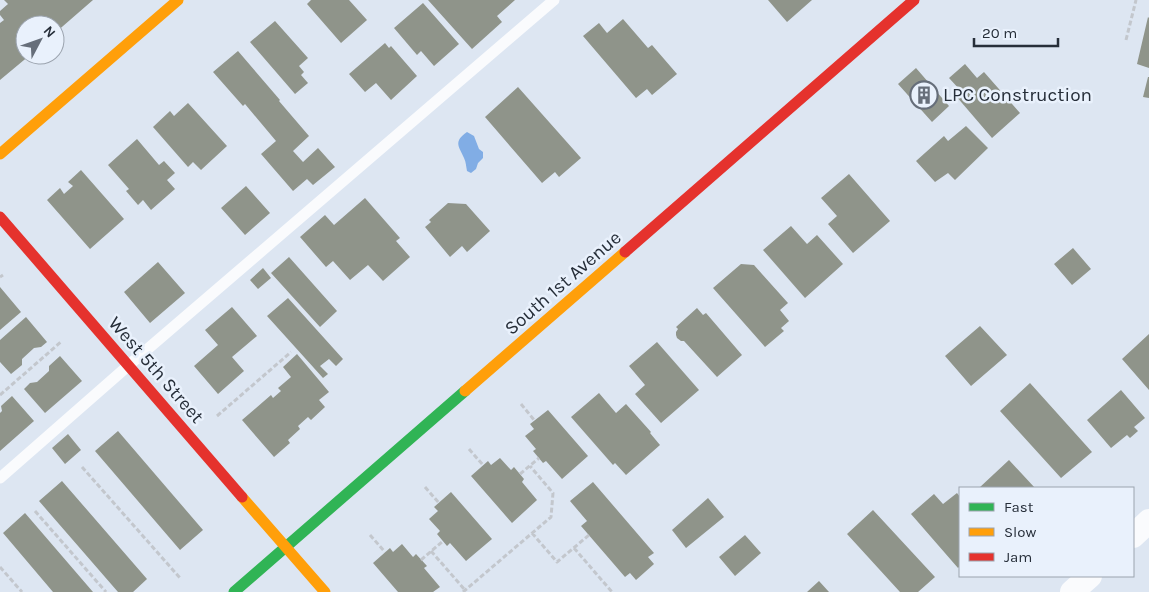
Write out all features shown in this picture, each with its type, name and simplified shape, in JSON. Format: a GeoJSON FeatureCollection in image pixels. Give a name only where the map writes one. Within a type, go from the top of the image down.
{"type":"FeatureCollection","features":[{"type":"Feature","properties":{"kind":"street"},"geometry":{"type":"LineString","coordinates":[[0,154],[178,0]]}},
{"type":"Feature","properties":{"kind":"street","name":"South 1st Avenue"},"geometry":{"type":"LineString","coordinates":[[234,592],[914,0]]}},
{"type":"Feature","properties":{"kind":"street","name":"West 5th Street"},"geometry":{"type":"LineString","coordinates":[[0,217],[325,592]]}},
{"type":"Feature","properties":{"kind":"street"},"geometry":{"type":"LineString","coordinates":[[1134,535],[1149,521]]}},
{"type":"Feature","properties":{"kind":"street"},"geometry":{"type":"LineString","coordinates":[[1072,592],[1089,577]]}},
{"type":"Feature","properties":{"kind":"lane"},"geometry":{"type":"LineString","coordinates":[[0,478],[128,364],[554,0]]}},
{"type":"Feature","properties":{"kind":"path"},"geometry":{"type":"LineString","coordinates":[[1126,40],[1136,0]]}},
{"type":"Feature","properties":{"kind":"path"},"geometry":{"type":"LineString","coordinates":[[0,395],[62,341]]}},
{"type":"Feature","properties":{"kind":"path"},"geometry":{"type":"LineString","coordinates":[[217,416],[291,352]]}},
{"type":"Feature","properties":{"kind":"path"},"geometry":{"type":"LineString","coordinates":[[521,404],[535,420]]}},
{"type":"Feature","properties":{"kind":"path"},"geometry":{"type":"LineString","coordinates":[[469,449],[483,465]]}},
{"type":"Feature","properties":{"kind":"path"},"geometry":{"type":"LineString","coordinates":[[520,474],[539,458]]}},
{"type":"Feature","properties":{"kind":"path"},"geometry":{"type":"LineString","coordinates":[[432,551],[464,591],[532,533],[550,517],[553,493],[530,466]]}},
{"type":"Feature","properties":{"kind":"path"},"geometry":{"type":"LineString","coordinates":[[82,467],[180,578]]}},
{"type":"Feature","properties":{"kind":"path"},"geometry":{"type":"LineString","coordinates":[[425,487],[439,503]]}},
{"type":"Feature","properties":{"kind":"path"},"geometry":{"type":"LineString","coordinates":[[35,511],[106,592]]}},
{"type":"Feature","properties":{"kind":"path"},"geometry":{"type":"LineString","coordinates":[[532,533],[557,562],[589,535]]}},
{"type":"Feature","properties":{"kind":"path"},"geometry":{"type":"LineString","coordinates":[[370,535],[385,552]]}},
{"type":"Feature","properties":{"kind":"path"},"geometry":{"type":"LineString","coordinates":[[421,560],[443,541]]}},
{"type":"Feature","properties":{"kind":"path"},"geometry":{"type":"LineString","coordinates":[[574,548],[612,592]]}},
{"type":"Feature","properties":{"kind":"path"},"geometry":{"type":"LineString","coordinates":[[0,567],[22,592]]}},
{"type":"Feature","properties":{"kind":"water"},"geometry":{"type":"Polygon","coordinates":[[[467,132],[474,136],[479,149],[483,152],[483,158],[471,173],[467,171],[458,144],[467,132]]]}},
{"type":"Feature","properties":{"kind":"building"},"geometry":{"type":"Polygon","coordinates":[[[4,0],[93,0],[65,24],[65,15],[15,15],[15,65],[18,65],[0,80],[0,23],[4,20],[0,15],[0,11],[8,4],[4,0]]]}},
{"type":"Feature","properties":{"kind":"building"},"geometry":{"type":"Polygon","coordinates":[[[311,0],[349,0],[367,20],[341,43],[307,4],[311,0]]]}},
{"type":"Feature","properties":{"kind":"building"},"geometry":{"type":"Polygon","coordinates":[[[428,0],[515,0],[497,16],[502,22],[472,49],[428,0]]]}},
{"type":"Feature","properties":{"kind":"building"},"geometry":{"type":"Polygon","coordinates":[[[768,0],[812,0],[787,22],[768,0]]]}},
{"type":"Feature","properties":{"kind":"building"},"geometry":{"type":"Polygon","coordinates":[[[423,3],[459,44],[434,66],[421,51],[417,55],[394,28],[423,3]]]}},
{"type":"Feature","properties":{"kind":"building"},"geometry":{"type":"Polygon","coordinates":[[[1149,18],[1149,68],[1137,64],[1149,18]]]}},
{"type":"Feature","properties":{"kind":"building"},"geometry":{"type":"Polygon","coordinates":[[[623,19],[648,48],[652,45],[677,74],[652,95],[647,89],[636,98],[583,36],[599,23],[607,33],[623,19]]]}},
{"type":"Feature","properties":{"kind":"building"},"geometry":{"type":"Polygon","coordinates":[[[275,21],[308,58],[299,66],[304,72],[301,75],[308,83],[295,94],[250,42],[275,21]]]}},
{"type":"Feature","properties":{"kind":"building"},"geometry":{"type":"Polygon","coordinates":[[[385,43],[389,48],[391,46],[417,76],[391,100],[376,83],[365,92],[349,74],[385,43]]]}},
{"type":"Feature","properties":{"kind":"building"},"geometry":{"type":"Polygon","coordinates":[[[238,51],[309,136],[293,151],[303,162],[318,148],[335,167],[313,185],[307,179],[293,191],[261,154],[276,141],[245,104],[243,106],[213,72],[238,51]]]}},
{"type":"Feature","properties":{"kind":"building"},"geometry":{"type":"Polygon","coordinates":[[[965,64],[977,78],[984,72],[1020,113],[992,138],[956,96],[961,91],[949,78],[965,64]]]}},
{"type":"Feature","properties":{"kind":"building","name":"LPC Construction"},"geometry":{"type":"Polygon","coordinates":[[[916,68],[949,106],[932,122],[898,84],[916,68]]]}},
{"type":"Feature","properties":{"kind":"building"},"geometry":{"type":"Polygon","coordinates":[[[1149,77],[1149,98],[1143,97],[1149,77]]]}},
{"type":"Feature","properties":{"kind":"building"},"geometry":{"type":"Polygon","coordinates":[[[518,87],[581,158],[559,177],[555,172],[542,183],[485,117],[518,87]]]}},
{"type":"Feature","properties":{"kind":"building"},"geometry":{"type":"Polygon","coordinates":[[[188,103],[227,146],[201,170],[193,162],[188,167],[153,127],[170,111],[174,116],[188,103]]]}},
{"type":"Feature","properties":{"kind":"building"},"geometry":{"type":"Polygon","coordinates":[[[966,126],[988,148],[955,180],[948,173],[935,182],[916,161],[944,136],[948,141],[966,126]]]}},
{"type":"Feature","properties":{"kind":"building"},"geometry":{"type":"Polygon","coordinates":[[[137,139],[159,165],[164,161],[175,173],[167,180],[175,189],[151,210],[143,200],[138,205],[126,191],[129,189],[108,165],[137,139]]]}},
{"type":"Feature","properties":{"kind":"building"},"geometry":{"type":"Polygon","coordinates":[[[81,170],[124,219],[90,249],[47,200],[60,188],[64,194],[73,186],[68,182],[81,170]]]}},
{"type":"Feature","properties":{"kind":"building"},"geometry":{"type":"Polygon","coordinates":[[[849,174],[890,221],[853,253],[828,224],[837,216],[821,198],[849,174]]]}},
{"type":"Feature","properties":{"kind":"building"},"geometry":{"type":"Polygon","coordinates":[[[246,186],[270,213],[245,235],[221,208],[246,186]]]}},
{"type":"Feature","properties":{"kind":"building"},"geometry":{"type":"Polygon","coordinates":[[[365,198],[400,238],[396,241],[410,257],[383,281],[368,265],[350,280],[333,261],[326,267],[300,237],[325,215],[334,225],[365,198]]]}},
{"type":"Feature","properties":{"kind":"building"},"geometry":{"type":"Polygon","coordinates":[[[448,203],[466,204],[490,231],[467,252],[462,246],[450,257],[425,227],[431,222],[429,220],[448,203]]]}},
{"type":"Feature","properties":{"kind":"building"},"geometry":{"type":"Polygon","coordinates":[[[791,226],[807,244],[817,235],[843,264],[805,298],[763,250],[791,226]]]}},
{"type":"Feature","properties":{"kind":"building"},"geometry":{"type":"Polygon","coordinates":[[[1073,248],[1091,269],[1072,285],[1054,264],[1073,248]]]}},
{"type":"Feature","properties":{"kind":"building"},"geometry":{"type":"Polygon","coordinates":[[[289,257],[337,311],[320,327],[271,273],[289,257]]]}},
{"type":"Feature","properties":{"kind":"building"},"geometry":{"type":"Polygon","coordinates":[[[158,262],[185,293],[150,323],[124,292],[158,262]]]}},
{"type":"Feature","properties":{"kind":"building"},"geometry":{"type":"Polygon","coordinates":[[[741,264],[754,265],[788,303],[780,310],[789,321],[781,328],[784,331],[765,347],[713,288],[741,264]]]}},
{"type":"Feature","properties":{"kind":"building"},"geometry":{"type":"Polygon","coordinates":[[[263,268],[271,278],[258,289],[250,280],[263,268]]]}},
{"type":"Feature","properties":{"kind":"building"},"geometry":{"type":"Polygon","coordinates":[[[0,287],[21,312],[0,330],[0,287]]]}},
{"type":"Feature","properties":{"kind":"building"},"geometry":{"type":"Polygon","coordinates":[[[288,298],[343,359],[336,366],[329,359],[320,366],[328,374],[323,378],[267,316],[288,298]]]}},
{"type":"Feature","properties":{"kind":"building"},"geometry":{"type":"Polygon","coordinates":[[[232,307],[257,336],[232,357],[244,371],[218,394],[194,366],[218,345],[205,330],[232,307]]]}},
{"type":"Feature","properties":{"kind":"building"},"geometry":{"type":"Polygon","coordinates":[[[697,308],[703,315],[706,313],[742,355],[717,377],[684,341],[677,338],[676,335],[678,329],[676,327],[697,308]]]}},
{"type":"Feature","properties":{"kind":"building"},"geometry":{"type":"Polygon","coordinates":[[[26,317],[47,342],[41,347],[34,348],[22,359],[22,365],[11,374],[0,362],[0,340],[26,317]]]}},
{"type":"Feature","properties":{"kind":"building"},"geometry":{"type":"Polygon","coordinates":[[[980,326],[1007,355],[971,386],[945,356],[980,326]]]}},
{"type":"Feature","properties":{"kind":"building"},"geometry":{"type":"Polygon","coordinates":[[[1149,334],[1149,390],[1122,359],[1149,334]]]}},
{"type":"Feature","properties":{"kind":"building"},"geometry":{"type":"Polygon","coordinates":[[[657,342],[699,390],[661,423],[635,394],[645,385],[629,366],[657,342]]]}},
{"type":"Feature","properties":{"kind":"building"},"geometry":{"type":"Polygon","coordinates":[[[297,354],[329,392],[319,400],[325,407],[311,420],[308,417],[298,426],[300,429],[288,440],[290,443],[274,457],[242,420],[271,395],[273,398],[281,391],[278,388],[291,377],[283,367],[297,354]]]}},
{"type":"Feature","properties":{"kind":"building"},"geometry":{"type":"Polygon","coordinates":[[[60,356],[82,381],[45,413],[24,389],[30,383],[37,382],[49,371],[49,366],[60,356]]]}},
{"type":"Feature","properties":{"kind":"building"},"geometry":{"type":"Polygon","coordinates":[[[1030,383],[1092,452],[1061,478],[1000,411],[1030,383]]]}},
{"type":"Feature","properties":{"kind":"building"},"geometry":{"type":"Polygon","coordinates":[[[1121,390],[1145,418],[1134,427],[1138,431],[1130,438],[1127,435],[1111,448],[1087,420],[1121,390]]]}},
{"type":"Feature","properties":{"kind":"building"},"geometry":{"type":"Polygon","coordinates":[[[599,393],[616,413],[626,404],[660,445],[626,475],[615,463],[613,465],[571,417],[599,393]]]}},
{"type":"Feature","properties":{"kind":"building"},"geometry":{"type":"Polygon","coordinates":[[[12,396],[34,421],[0,451],[1,406],[12,396]]]}},
{"type":"Feature","properties":{"kind":"building"},"geometry":{"type":"Polygon","coordinates":[[[548,410],[588,456],[562,479],[546,461],[543,463],[533,451],[536,449],[525,436],[534,429],[530,424],[548,410]]]}},
{"type":"Feature","properties":{"kind":"building"},"geometry":{"type":"Polygon","coordinates":[[[118,431],[203,530],[180,550],[95,451],[118,431]]]}},
{"type":"Feature","properties":{"kind":"building"},"geometry":{"type":"Polygon","coordinates":[[[68,434],[81,450],[65,464],[52,448],[68,434]]]}},
{"type":"Feature","properties":{"kind":"building"},"geometry":{"type":"Polygon","coordinates":[[[500,458],[511,470],[514,467],[524,479],[522,482],[537,500],[512,523],[471,476],[488,461],[491,465],[500,458]]]}},
{"type":"Feature","properties":{"kind":"building"},"geometry":{"type":"Polygon","coordinates":[[[1009,460],[1034,487],[980,487],[1009,460]]]}},
{"type":"Feature","properties":{"kind":"building"},"geometry":{"type":"Polygon","coordinates":[[[62,481],[147,579],[133,592],[118,592],[39,501],[62,481]]]}},
{"type":"Feature","properties":{"kind":"building"},"geometry":{"type":"Polygon","coordinates":[[[593,482],[654,553],[648,557],[654,564],[636,580],[630,573],[625,577],[581,526],[587,521],[570,501],[593,482]]]}},
{"type":"Feature","properties":{"kind":"building"},"geometry":{"type":"Polygon","coordinates":[[[451,492],[492,539],[466,561],[450,543],[447,546],[437,534],[440,531],[429,519],[438,511],[434,507],[451,492]]]}},
{"type":"Feature","properties":{"kind":"building"},"geometry":{"type":"Polygon","coordinates":[[[957,493],[959,496],[958,568],[911,514],[934,494],[943,504],[957,493]]]}},
{"type":"Feature","properties":{"kind":"building"},"geometry":{"type":"Polygon","coordinates":[[[708,498],[724,517],[686,548],[672,530],[708,498]]]}},
{"type":"Feature","properties":{"kind":"building"},"geometry":{"type":"Polygon","coordinates":[[[873,510],[935,577],[918,592],[900,592],[847,534],[873,510]]]}},
{"type":"Feature","properties":{"kind":"building"},"geometry":{"type":"Polygon","coordinates":[[[25,513],[93,592],[53,592],[3,533],[25,513]]]}},
{"type":"Feature","properties":{"kind":"building"},"geometry":{"type":"Polygon","coordinates":[[[745,535],[761,553],[735,576],[719,557],[745,535]]]}},
{"type":"Feature","properties":{"kind":"building"},"geometry":{"type":"Polygon","coordinates":[[[402,544],[413,557],[416,554],[427,566],[424,568],[440,587],[433,592],[398,592],[373,563],[390,548],[393,552],[402,544]]]}},
{"type":"Feature","properties":{"kind":"building"},"geometry":{"type":"Polygon","coordinates":[[[819,581],[829,592],[807,592],[819,581]]]}},
{"type":"Feature","properties":{"kind":"traffic: fast"},"geometry":{"type":"LineString","coordinates":[[234,592],[465,391]]}},
{"type":"Feature","properties":{"kind":"traffic: slow"},"geometry":{"type":"LineString","coordinates":[[0,154],[178,0]]}},
{"type":"Feature","properties":{"kind":"traffic: slow"},"geometry":{"type":"LineString","coordinates":[[465,391],[625,252]]}},
{"type":"Feature","properties":{"kind":"traffic: slow"},"geometry":{"type":"LineString","coordinates":[[242,497],[325,592]]}},
{"type":"Feature","properties":{"kind":"traffic: jam"},"geometry":{"type":"LineString","coordinates":[[625,252],[914,0]]}},
{"type":"Feature","properties":{"kind":"traffic: jam"},"geometry":{"type":"LineString","coordinates":[[0,217],[242,497]]}},
{"type":"Feature","properties":{"kind":"place","name":"LPC Construction"},"geometry":{"type":"Point","coordinates":[924,95]}}]}
